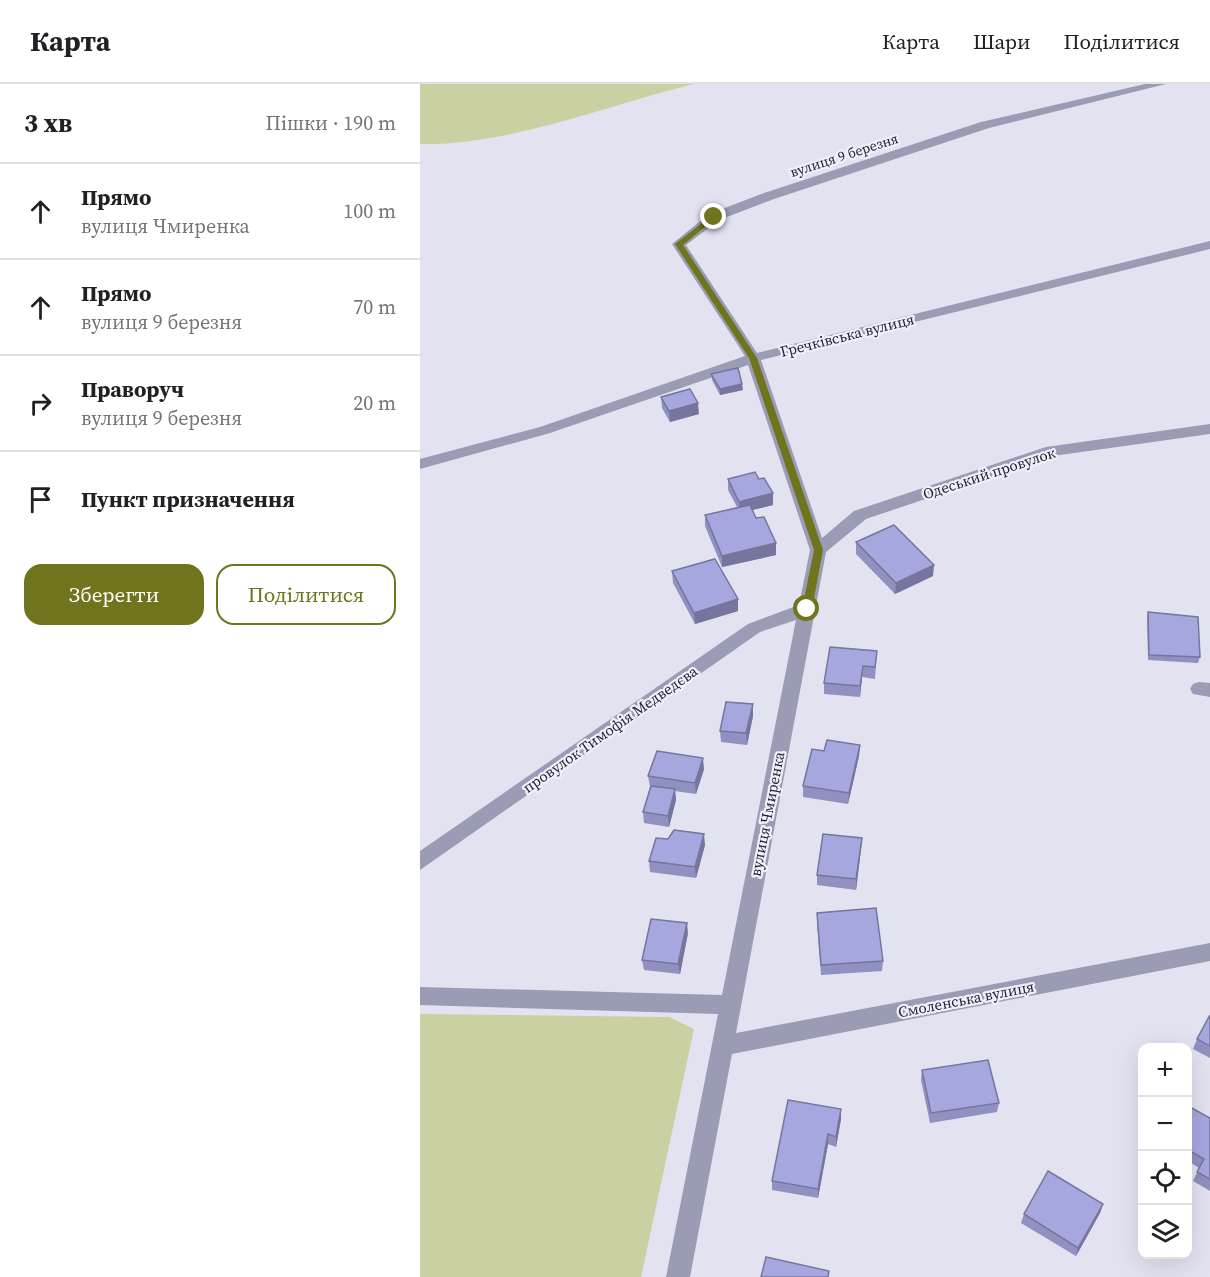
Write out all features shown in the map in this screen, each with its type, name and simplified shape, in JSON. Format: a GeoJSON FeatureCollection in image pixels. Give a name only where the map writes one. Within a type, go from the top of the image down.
{"type":"FeatureCollection","features":[{"type":"Feature","properties":{"kind":"street","name":"вулиця 9 березня"},"geometry":{"type":"LineString","coordinates":[[753,358],[679,244],[714,217],[769,196],[985,125],[1160,84]]}},
{"type":"Feature","properties":{"kind":"street","name":"Гречківська вулиця"},"geometry":{"type":"LineString","coordinates":[[420,464],[545,430],[753,358],[1210,244]]}},
{"type":"Feature","properties":{"kind":"street","name":"вулиця Чмиренка"},"geometry":{"type":"LineString","coordinates":[[678,1277],[818,550],[753,358]]}},
{"type":"Feature","properties":{"kind":"street","name":"Одеський провулок"},"geometry":{"type":"LineString","coordinates":[[818,550],[860,516],[1051,452],[1210,429]]}},
{"type":"Feature","properties":{"kind":"street","name":"провулок Тимофія Медведєва"},"geometry":{"type":"LineString","coordinates":[[420,862],[754,628],[807,609]]}},
{"type":"Feature","properties":{"kind":"street","name":"Смоленська вулиця"},"geometry":{"type":"LineString","coordinates":[[722,1046],[1210,952]]}},
{"type":"Feature","properties":{"kind":"street"},"geometry":{"type":"LineString","coordinates":[[420,996],[730,1005]]}},
{"type":"Feature","properties":{"kind":"green space"},"geometry":{"type":"Polygon","coordinates":[[[420,84],[693,84],[523,131],[454,143],[420,144],[420,84]]]}},
{"type":"Feature","properties":{"kind":"green space"},"geometry":{"type":"Polygon","coordinates":[[[420,1014],[669,1017],[694,1029],[641,1277],[420,1277],[420,1014]]]}},
{"type":"Feature","properties":{"kind":"building"},"geometry":{"type":"Polygon","coordinates":[[[738,368],[742,384],[720,389],[711,374],[738,368]]]}},
{"type":"Feature","properties":{"kind":"building"},"geometry":{"type":"Polygon","coordinates":[[[690,389],[698,403],[669,411],[661,397],[690,389]]]}},
{"type":"Feature","properties":{"kind":"building"},"geometry":{"type":"Polygon","coordinates":[[[755,472],[759,479],[764,478],[773,493],[739,502],[728,479],[755,472]]]}},
{"type":"Feature","properties":{"kind":"building"},"geometry":{"type":"Polygon","coordinates":[[[750,505],[756,518],[764,517],[776,543],[722,556],[705,515],[750,505]]]}},
{"type":"Feature","properties":{"kind":"building"},"geometry":{"type":"Polygon","coordinates":[[[894,525],[934,565],[896,583],[856,542],[894,525]]]}},
{"type":"Feature","properties":{"kind":"building"},"geometry":{"type":"Polygon","coordinates":[[[715,559],[738,599],[694,613],[672,571],[715,559]]]}},
{"type":"Feature","properties":{"kind":"building"},"geometry":{"type":"Polygon","coordinates":[[[1148,612],[1198,617],[1200,657],[1149,655],[1148,612]]]}},
{"type":"Feature","properties":{"kind":"building"},"geometry":{"type":"Polygon","coordinates":[[[830,647],[877,651],[875,667],[863,666],[860,686],[824,683],[830,647]]]}},
{"type":"Feature","properties":{"kind":"building"},"geometry":{"type":"Polygon","coordinates":[[[726,702],[753,704],[746,733],[720,731],[726,702]]]}},
{"type":"Feature","properties":{"kind":"building"},"geometry":{"type":"Polygon","coordinates":[[[827,740],[860,745],[849,793],[803,786],[812,749],[824,751],[827,740]]]}},
{"type":"Feature","properties":{"kind":"building"},"geometry":{"type":"Polygon","coordinates":[[[657,751],[703,758],[695,783],[648,776],[657,751]]]}},
{"type":"Feature","properties":{"kind":"building"},"geometry":{"type":"Polygon","coordinates":[[[651,786],[675,789],[668,816],[643,812],[651,786]]]}},
{"type":"Feature","properties":{"kind":"building"},"geometry":{"type":"Polygon","coordinates":[[[674,830],[704,834],[695,867],[649,861],[656,838],[668,839],[674,830]]]}},
{"type":"Feature","properties":{"kind":"building"},"geometry":{"type":"Polygon","coordinates":[[[823,834],[862,838],[856,879],[817,875],[823,834]]]}},
{"type":"Feature","properties":{"kind":"building"},"geometry":{"type":"Polygon","coordinates":[[[876,908],[883,961],[821,965],[817,913],[876,908]]]}},
{"type":"Feature","properties":{"kind":"building"},"geometry":{"type":"Polygon","coordinates":[[[651,919],[687,923],[678,964],[642,960],[651,919]]]}},
{"type":"Feature","properties":{"kind":"building"},"geometry":{"type":"Polygon","coordinates":[[[1210,1015],[1210,1046],[1197,1039],[1210,1015]]]}},
{"type":"Feature","properties":{"kind":"building"},"geometry":{"type":"Polygon","coordinates":[[[988,1060],[999,1103],[931,1113],[922,1070],[988,1060]]]}},
{"type":"Feature","properties":{"kind":"building"},"geometry":{"type":"Polygon","coordinates":[[[788,1100],[841,1109],[836,1137],[828,1134],[818,1189],[772,1181],[788,1100]]]}},
{"type":"Feature","properties":{"kind":"building"},"geometry":{"type":"Polygon","coordinates":[[[1192,1108],[1210,1118],[1210,1179],[1197,1172],[1204,1159],[1192,1152],[1192,1108]]]}},
{"type":"Feature","properties":{"kind":"building"},"geometry":{"type":"Polygon","coordinates":[[[1048,1171],[1103,1204],[1078,1248],[1024,1214],[1048,1171]]]}},
{"type":"Feature","properties":{"kind":"building"},"geometry":{"type":"Polygon","coordinates":[[[766,1257],[829,1271],[828,1277],[761,1277],[766,1257]]]}},
{"type":"Feature","properties":{"kind":"route"},"geometry":{"type":"LineString","coordinates":[[714,217],[679,244],[753,358],[818,550],[807,609]]}}]}
